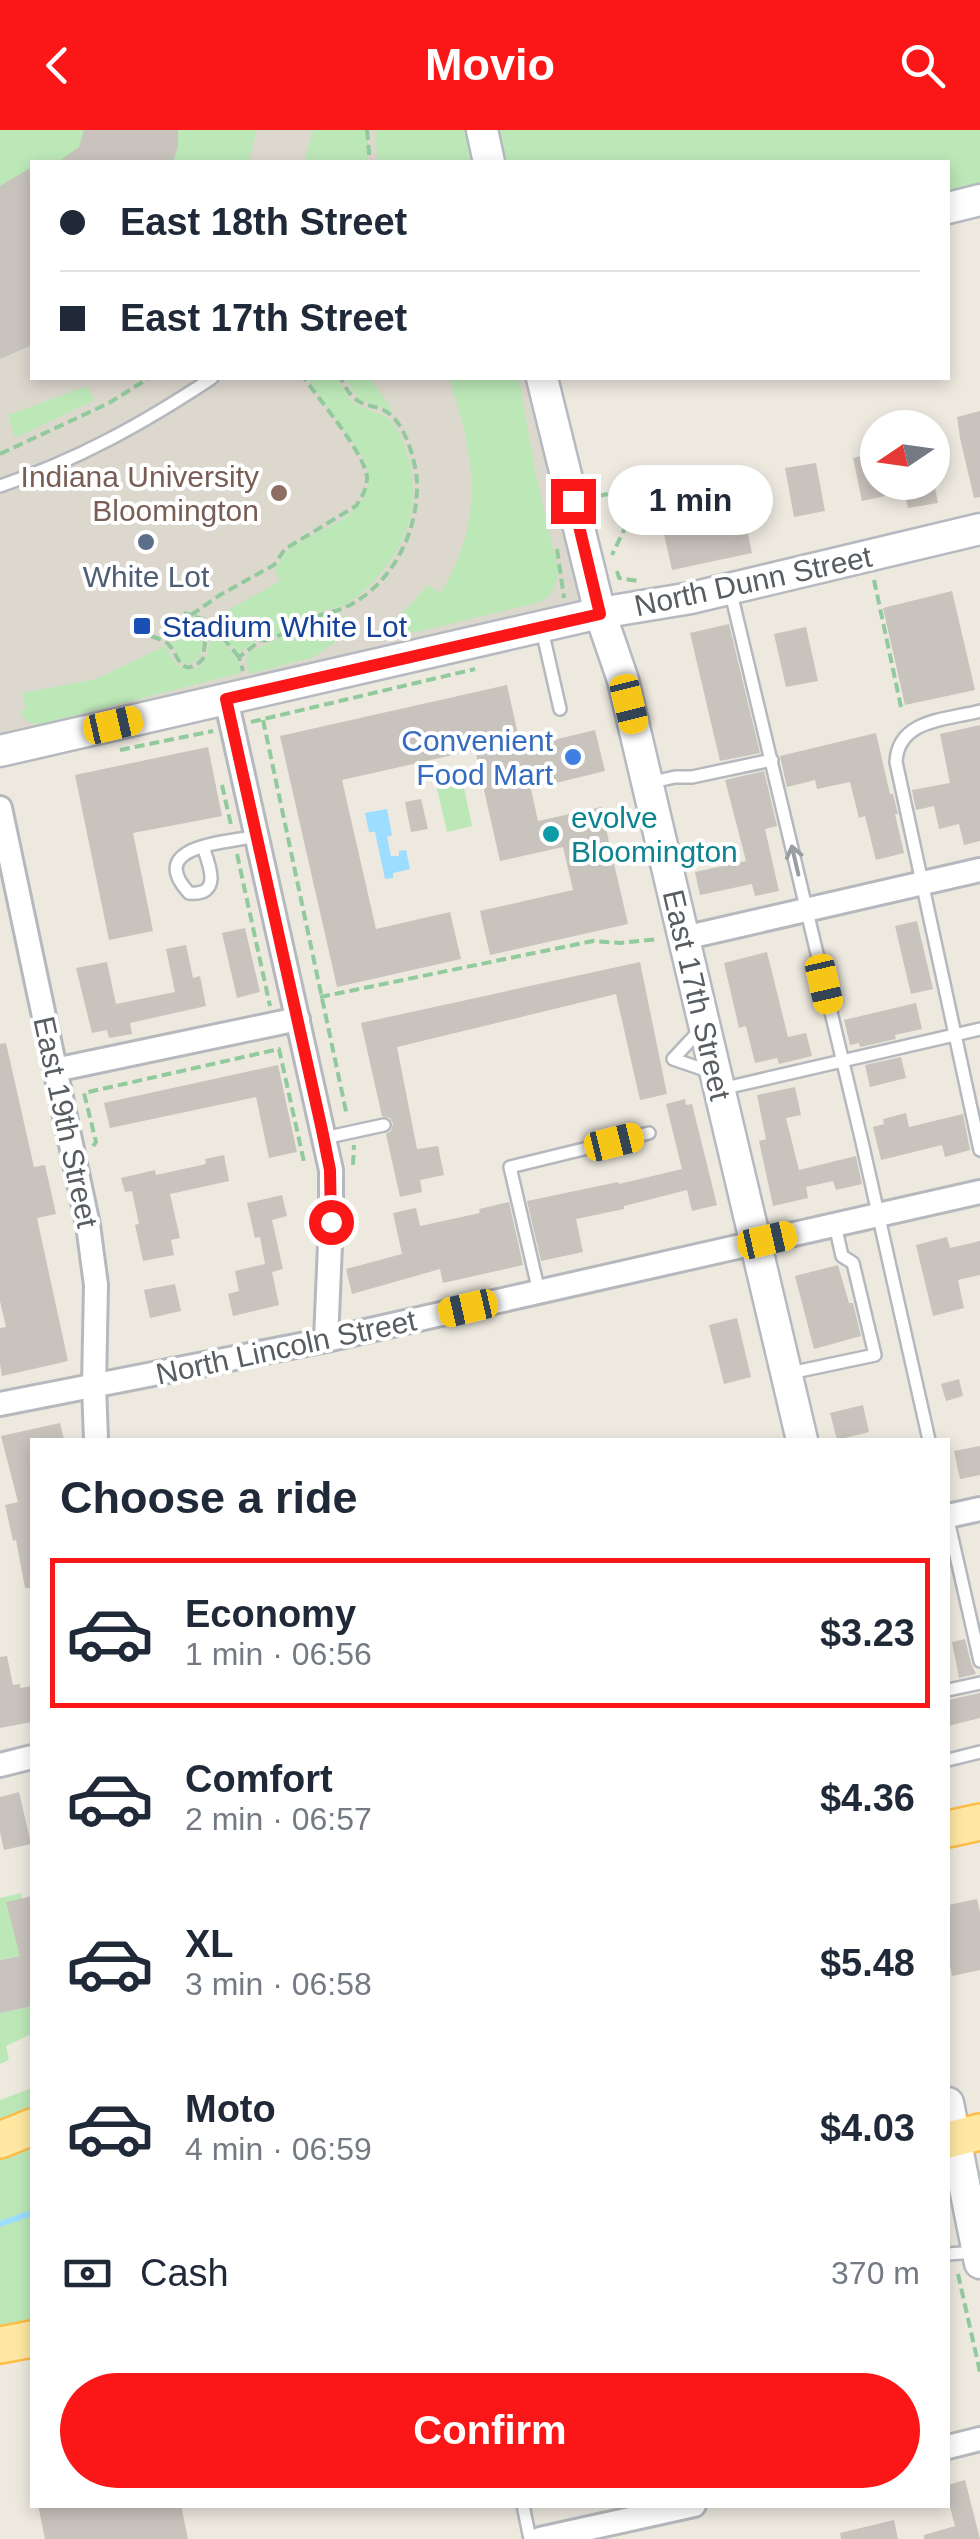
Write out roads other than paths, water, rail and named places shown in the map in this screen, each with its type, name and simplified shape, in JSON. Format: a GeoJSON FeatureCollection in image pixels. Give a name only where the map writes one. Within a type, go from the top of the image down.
{"type":"FeatureCollection","features":[{"type":"Feature","properties":{"kind":"main road"},"geometry":{"type":"LineString","coordinates":[[482,130],[490,160]]}},
{"type":"Feature","properties":{"kind":"main road"},"geometry":{"type":"LineString","coordinates":[[950,208],[980,200]]}},
{"type":"Feature","properties":{"kind":"main road","name":"East 17th Street"},"geometry":{"type":"LineString","coordinates":[[542,380],[600,614],[624,680],[802,1438]]}},
{"type":"Feature","properties":{"kind":"main road","name":"North Dunn Street"},"geometry":{"type":"LineString","coordinates":[[0,752],[232,703],[339,666],[691,598],[979,536]]}},
{"type":"Feature","properties":{"kind":"main road"},"geometry":{"type":"LineString","coordinates":[[950,1829],[980,1822]]}},
{"type":"Feature","properties":{"kind":"main road"},"geometry":{"type":"LineString","coordinates":[[950,2108],[961,2137],[974,2209],[968,2255]]}},
{"type":"Feature","properties":{"kind":"main road"},"geometry":{"type":"LineString","coordinates":[[0,2140],[30,2128]]}},
{"type":"Feature","properties":{"kind":"main road"},"geometry":{"type":"LineString","coordinates":[[0,2345],[30,2338]]}},
{"type":"Feature","properties":{"kind":"street"},"geometry":{"type":"LineString","coordinates":[[232,703],[246,839],[298,1018],[330,1170],[326,1340]]}},
{"type":"Feature","properties":{"kind":"street","name":"East 19th Street"},"geometry":{"type":"LineString","coordinates":[[0,808],[82,1187],[96,1285],[96,1438]]}},
{"type":"Feature","properties":{"kind":"street"},"geometry":{"type":"LineString","coordinates":[[684,938],[980,870]]}},
{"type":"Feature","properties":{"kind":"street"},"geometry":{"type":"LineString","coordinates":[[55,1070],[298,1018]]}},
{"type":"Feature","properties":{"kind":"street","name":"North Lincoln Street"},"geometry":{"type":"LineString","coordinates":[[0,1404],[326,1340],[980,1192]]}},
{"type":"Feature","properties":{"kind":"street"},"geometry":{"type":"LineString","coordinates":[[950,1517],[980,1508]]}},
{"type":"Feature","properties":{"kind":"street"},"geometry":{"type":"LineString","coordinates":[[0,1764],[30,1757]]}},
{"type":"Feature","properties":{"kind":"street"},"geometry":{"type":"LineString","coordinates":[[950,2446],[980,2439]]}},
{"type":"Feature","properties":{"kind":"street"},"geometry":{"type":"LineString","coordinates":[[540,2539],[680,2508]]}},
{"type":"Feature","properties":{"kind":"lane"},"geometry":{"type":"LineString","coordinates":[[0,486],[101,446],[209,380]]}},
{"type":"Feature","properties":{"kind":"lane"},"geometry":{"type":"LineString","coordinates":[[730,589],[929,1438]]}},
{"type":"Feature","properties":{"kind":"lane"},"geometry":{"type":"LineString","coordinates":[[542,627],[560,708]]}},
{"type":"Feature","properties":{"kind":"lane"},"geometry":{"type":"LineString","coordinates":[[980,711],[912,730],[899,743],[896,762],[980,1150]]}},
{"type":"Feature","properties":{"kind":"lane"},"geometry":{"type":"LineString","coordinates":[[648,783],[772,760]]}},
{"type":"Feature","properties":{"kind":"lane"},"geometry":{"type":"LineString","coordinates":[[203,847],[246,839]]}},
{"type":"Feature","properties":{"kind":"lane"},"geometry":{"type":"LineString","coordinates":[[704,1026],[666,1060],[717,1081],[842,1061],[980,1029]]}},
{"type":"Feature","properties":{"kind":"lane"},"geometry":{"type":"LineString","coordinates":[[324,1138],[384,1125]]}},
{"type":"Feature","properties":{"kind":"lane"},"geometry":{"type":"LineString","coordinates":[[539,1292],[510,1167],[649,1133]]}},
{"type":"Feature","properties":{"kind":"lane"},"geometry":{"type":"LineString","coordinates":[[786,1374],[875,1355],[853,1263],[842,1256],[835,1225]]}},
{"type":"Feature","properties":{"kind":"lane"},"geometry":{"type":"LineString","coordinates":[[950,1527],[980,1661]]}},
{"type":"Feature","properties":{"kind":"lane"},"geometry":{"type":"LineString","coordinates":[[950,1690],[980,1683]]}},
{"type":"Feature","properties":{"kind":"lane"},"geometry":{"type":"LineString","coordinates":[[950,1760],[980,1752]]}},
{"type":"Feature","properties":{"kind":"lane"},"geometry":{"type":"LineString","coordinates":[[524,2508],[530,2539]]}},
{"type":"Feature","properties":{"kind":"water"},"geometry":{"type":"Polygon","coordinates":[[[387,809],[391,856],[406,850],[410,869],[385,879],[375,832],[369,832],[365,813],[387,809]]]}},
{"type":"Feature","properties":{"kind":"waterway"},"geometry":{"type":"LineString","coordinates":[[0,2224],[30,2214]]}},
{"type":"Feature","properties":{"kind":"place","name":"Indiana University Bloomington"},"geometry":{"type":"Point","coordinates":[279,493]}},
{"type":"Feature","properties":{"kind":"place","name":"White Lot"},"geometry":{"type":"Point","coordinates":[146,542]}},
{"type":"Feature","properties":{"kind":"place","name":"Stadium White Lot"},"geometry":{"type":"Point","coordinates":[142,626]}},
{"type":"Feature","properties":{"kind":"place","name":"Convenient Food Mart"},"geometry":{"type":"Point","coordinates":[573,757]}},
{"type":"Feature","properties":{"kind":"place","name":"evolve Bloomington"},"geometry":{"type":"Point","coordinates":[551,834]}}]}
